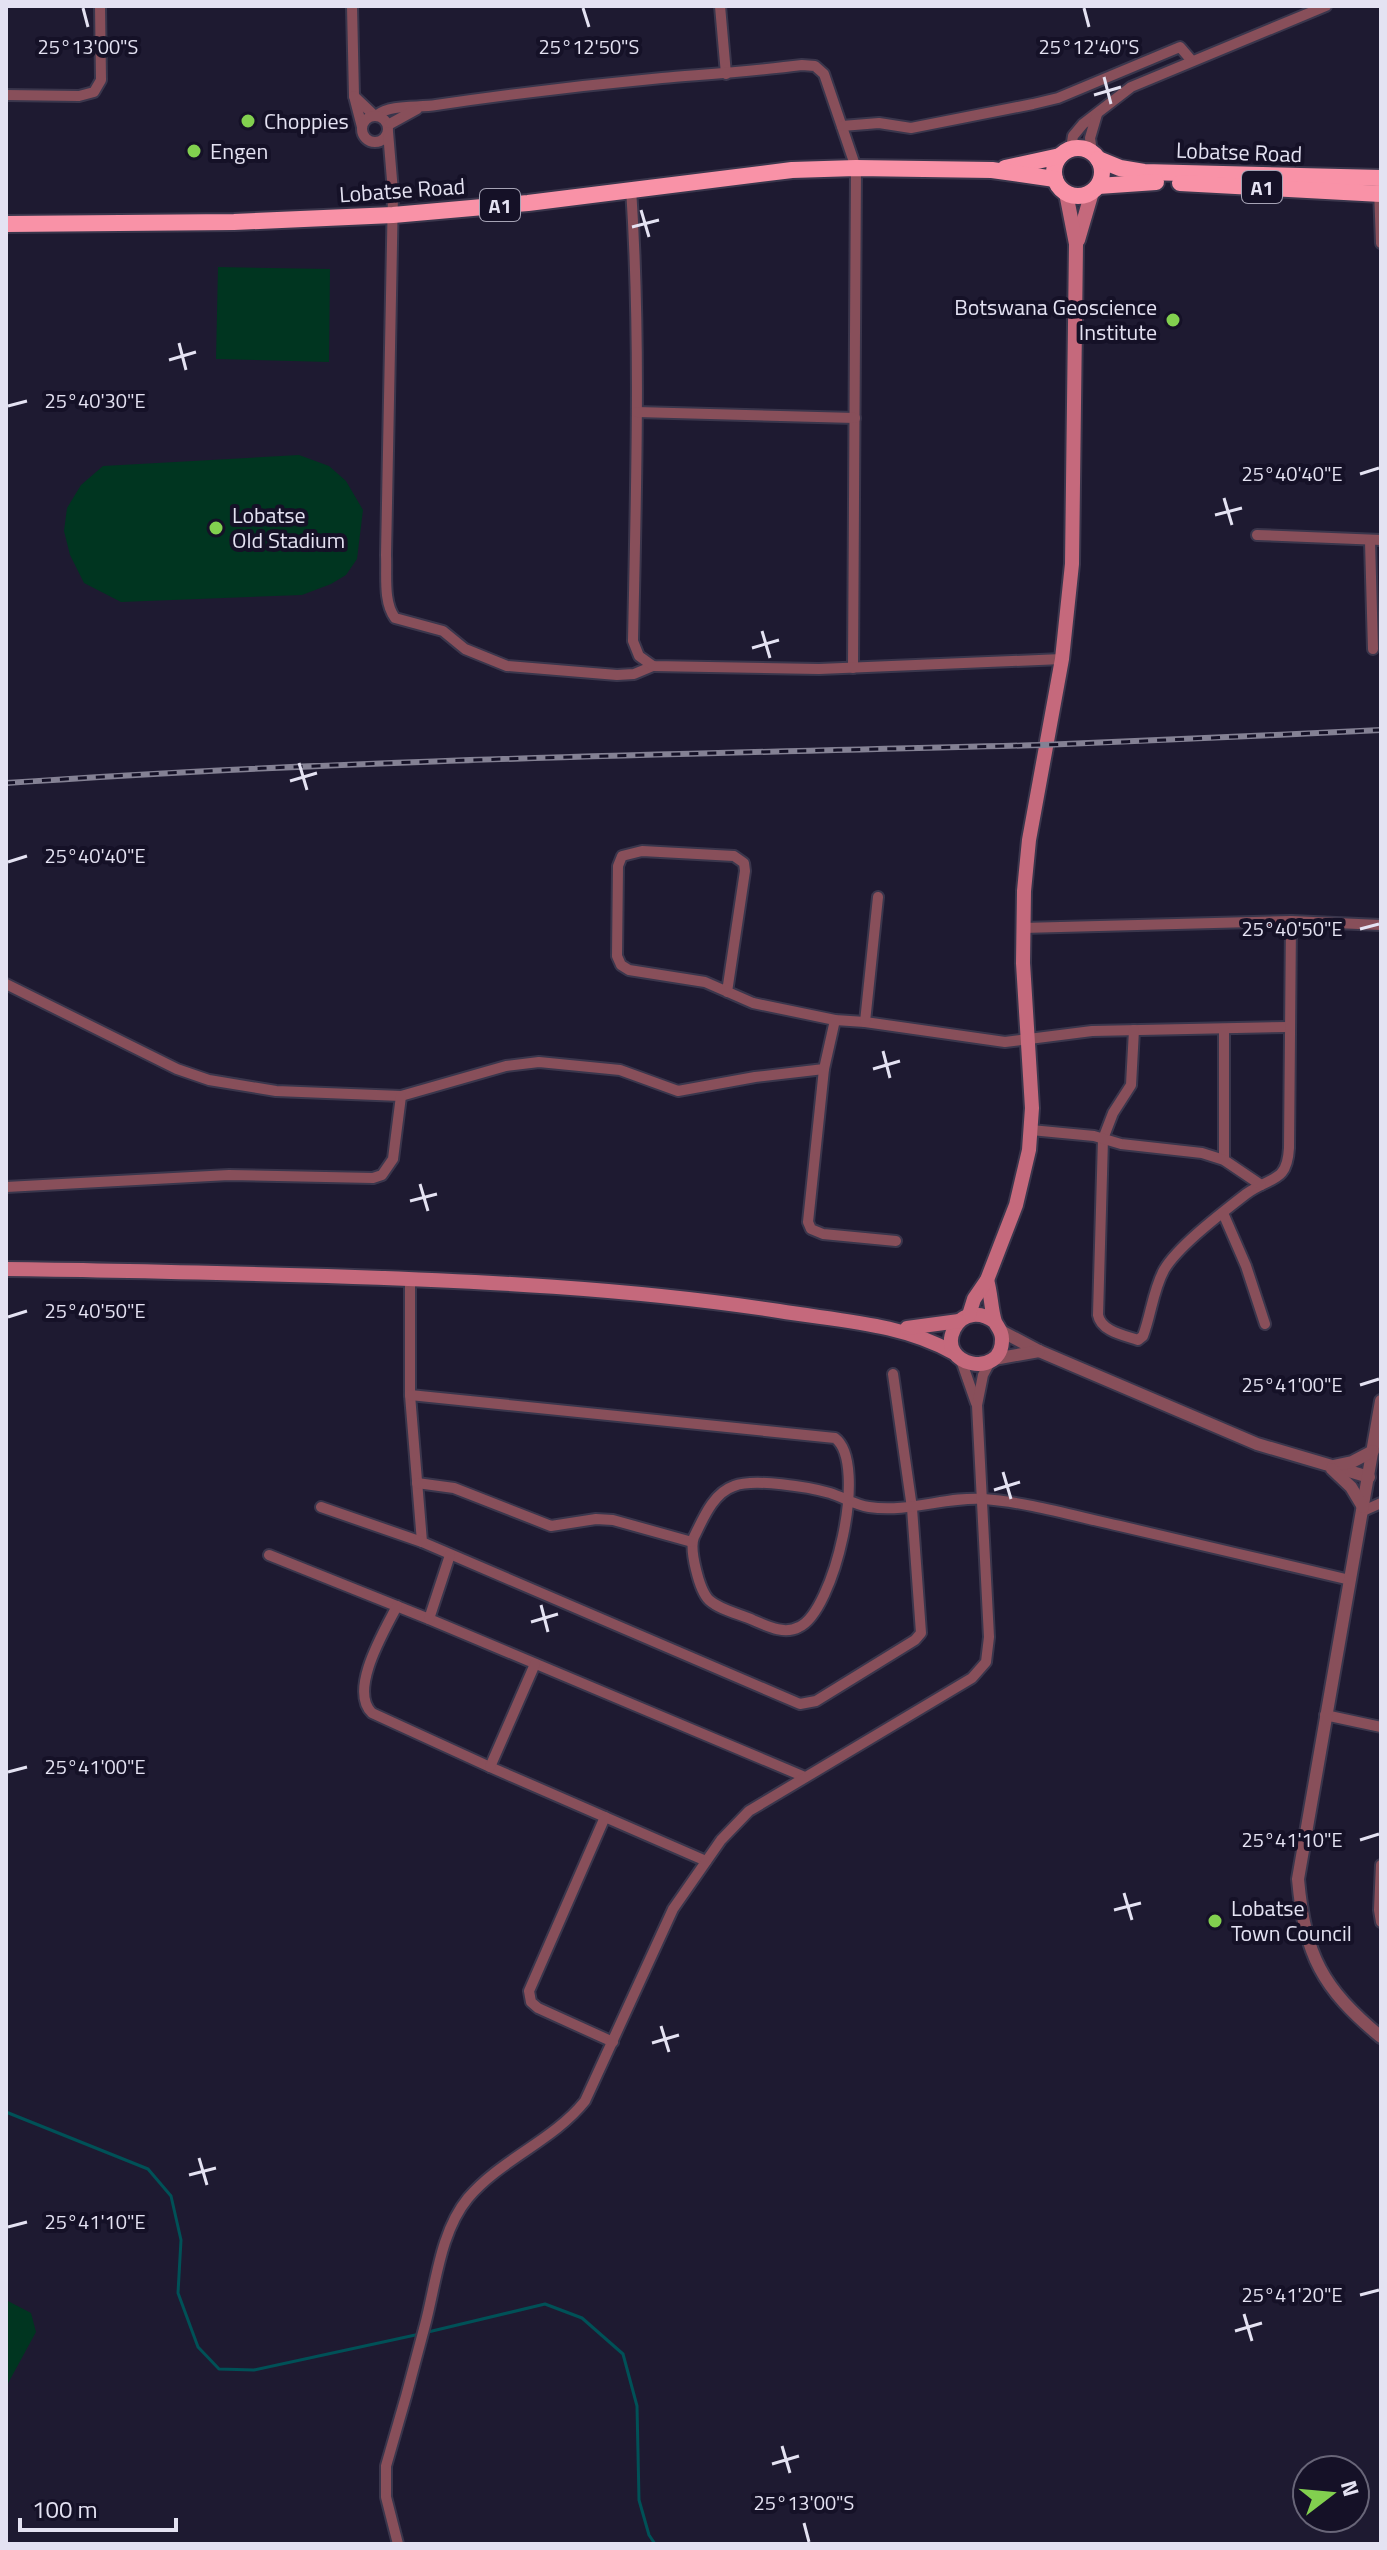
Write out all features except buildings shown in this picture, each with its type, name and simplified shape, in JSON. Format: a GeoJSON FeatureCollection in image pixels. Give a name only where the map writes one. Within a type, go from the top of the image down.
{"type":"FeatureCollection","features":[{"type":"Feature","properties":{"kind":"highway","name":"Lobatse Road"},"geometry":{"type":"LineString","coordinates":[[992,170],[1082,148],[1120,168],[1144,172],[1380,186]]}},
{"type":"Feature","properties":{"kind":"highway"},"geometry":{"type":"LineString","coordinates":[[1066,153],[1054,171],[1055,179],[1066,193]]}},
{"type":"Feature","properties":{"kind":"highway"},"geometry":{"type":"LineString","coordinates":[[1095,156],[1102,168],[1095,189]]}},
{"type":"Feature","properties":{"kind":"highway","name":"Lobatse Road"},"geometry":{"type":"LineString","coordinates":[[6,224],[234,222],[393,215],[528,203],[756,173],[856,168],[992,170],[1055,179]]}},
{"type":"Feature","properties":{"kind":"highway","name":"Lobatse Road"},"geometry":{"type":"LineString","coordinates":[[1066,193],[1084,196],[1095,189],[1143,181],[1380,186]]}},
{"type":"Feature","properties":{"kind":"main road"},"geometry":{"type":"LineString","coordinates":[[1076,244],[1095,189]]}},
{"type":"Feature","properties":{"kind":"main road"},"geometry":{"type":"LineString","coordinates":[[958,1356],[951,1342],[953,1330],[987,1280],[1016,1205],[1031,1130],[1031,1074],[1022,928],[1029,840],[1062,659],[1072,564],[1076,244],[1066,193]]}},
{"type":"Feature","properties":{"kind":"main road"},"geometry":{"type":"LineString","coordinates":[[6,1269],[512,1283],[643,1294],[714,1301],[898,1329],[932,1340],[958,1356],[981,1365],[992,1360],[1000,1351],[998,1326],[987,1280]]}},
{"type":"Feature","properties":{"kind":"main road"},"geometry":{"type":"LineString","coordinates":[[898,1329],[979,1314],[998,1326]]}},
{"type":"Feature","properties":{"kind":"street"},"geometry":{"type":"LineString","coordinates":[[6,95],[79,96],[94,92],[101,80],[100,6]]}},
{"type":"Feature","properties":{"kind":"street"},"geometry":{"type":"LineString","coordinates":[[352,6],[354,96],[364,137],[373,142],[392,163]]}},
{"type":"Feature","properties":{"kind":"street"},"geometry":{"type":"LineString","coordinates":[[720,6],[726,74]]}},
{"type":"Feature","properties":{"kind":"street"},"geometry":{"type":"LineString","coordinates":[[1066,153],[1078,129],[1131,87],[1326,6]]}},
{"type":"Feature","properties":{"kind":"street"},"geometry":{"type":"LineString","coordinates":[[842,126],[879,123],[911,128],[1045,102],[1180,47],[1192,61]]}},
{"type":"Feature","properties":{"kind":"street"},"geometry":{"type":"LineString","coordinates":[[362,127],[366,119],[386,109],[419,108],[508,94],[815,66],[828,81],[856,168],[853,668]]}},
{"type":"Feature","properties":{"kind":"street"},"geometry":{"type":"LineString","coordinates":[[354,96],[375,115],[384,118],[392,163],[386,555],[391,613],[395,618],[443,631],[465,649],[507,666],[617,675],[634,674],[653,666],[780,670],[1062,659]]}},
{"type":"Feature","properties":{"kind":"street"},"geometry":{"type":"LineString","coordinates":[[373,142],[383,140],[388,128],[419,108]]}},
{"type":"Feature","properties":{"kind":"street"},"geometry":{"type":"LineString","coordinates":[[1095,156],[1090,138],[1097,112]]}},
{"type":"Feature","properties":{"kind":"street"},"geometry":{"type":"LineString","coordinates":[[1380,186],[1381,243]]}},
{"type":"Feature","properties":{"kind":"street"},"geometry":{"type":"LineString","coordinates":[[631,188],[637,412],[633,641],[639,656],[653,666]]}},
{"type":"Feature","properties":{"kind":"street"},"geometry":{"type":"LineString","coordinates":[[637,412],[855,418]]}},
{"type":"Feature","properties":{"kind":"street"},"geometry":{"type":"LineString","coordinates":[[1257,535],[1376,540],[1373,649]]}},
{"type":"Feature","properties":{"kind":"street"},"geometry":{"type":"LineString","coordinates":[[727,992],[744,863],[734,856],[634,851],[622,856],[618,866],[617,956],[621,965],[629,970],[705,982],[727,992],[753,1003],[835,1020],[1005,1042],[1134,1030],[1288,1027]]}},
{"type":"Feature","properties":{"kind":"street"},"geometry":{"type":"LineString","coordinates":[[865,1022],[878,897]]}},
{"type":"Feature","properties":{"kind":"street"},"geometry":{"type":"LineString","coordinates":[[1022,928],[1291,921],[1381,925]]}},
{"type":"Feature","properties":{"kind":"street"},"geometry":{"type":"LineString","coordinates":[[1134,1030],[1131,1085],[1113,1113],[1103,1139],[1098,1315],[1099,1323],[1106,1328],[1141,1339],[1163,1272],[1189,1243],[1223,1213],[1261,1185],[1282,1175],[1288,1160],[1291,921]]}},
{"type":"Feature","properties":{"kind":"street"},"geometry":{"type":"LineString","coordinates":[[6,984],[177,1069],[209,1080],[276,1091],[401,1096],[506,1066],[539,1062],[620,1070],[678,1091],[824,1069]]}},
{"type":"Feature","properties":{"kind":"street"},"geometry":{"type":"LineString","coordinates":[[835,1020],[824,1069],[808,1213],[811,1229],[823,1234],[896,1241]]}},
{"type":"Feature","properties":{"kind":"street"},"geometry":{"type":"LineString","coordinates":[[1224,1029],[1224,1160]]}},
{"type":"Feature","properties":{"kind":"street"},"geometry":{"type":"LineString","coordinates":[[6,1187],[229,1175],[373,1178],[382,1175],[393,1159],[401,1096]]}},
{"type":"Feature","properties":{"kind":"street"},"geometry":{"type":"LineString","coordinates":[[1031,1130],[1202,1153],[1224,1160],[1261,1185]]}},
{"type":"Feature","properties":{"kind":"street"},"geometry":{"type":"LineString","coordinates":[[1223,1213],[1250,1276],[1265,1324]]}},
{"type":"Feature","properties":{"kind":"street"},"geometry":{"type":"LineString","coordinates":[[410,1279],[410,1395],[422,1542]]}},
{"type":"Feature","properties":{"kind":"street"},"geometry":{"type":"LineString","coordinates":[[998,1326],[1039,1351],[1257,1444],[1369,1477]]}},
{"type":"Feature","properties":{"kind":"street"},"geometry":{"type":"LineString","coordinates":[[398,2544],[388,2507],[385,2475],[450,2230],[468,2198],[496,2172],[563,2125],[580,2108],[590,2093],[664,1927],[706,1861],[742,1817],[981,1670],[986,1662],[989,1637],[977,1405],[983,1375],[992,1360],[1039,1351]]}},
{"type":"Feature","properties":{"kind":"street"},"geometry":{"type":"LineString","coordinates":[[958,1356],[977,1405]]}},
{"type":"Feature","properties":{"kind":"street"},"geometry":{"type":"LineString","coordinates":[[321,1507],[422,1542],[805,1705],[915,1640],[921,1633],[912,1508],[893,1374]]}},
{"type":"Feature","properties":{"kind":"street"},"geometry":{"type":"LineString","coordinates":[[410,1395],[828,1436],[840,1442],[845,1450],[850,1502],[844,1535],[827,1585],[809,1621],[793,1630],[773,1628],[710,1601],[696,1570],[692,1542],[708,1509],[726,1489],[734,1485],[752,1483],[815,1489],[850,1502],[867,1507],[912,1508],[982,1499],[1069,1515],[1350,1580]]}},
{"type":"Feature","properties":{"kind":"street"},"geometry":{"type":"LineString","coordinates":[[1381,1401],[1298,1879],[1302,1921],[1316,1965],[1334,1992],[1381,2037]]}},
{"type":"Feature","properties":{"kind":"street"},"geometry":{"type":"LineString","coordinates":[[1330,1467],[1352,1462],[1373,1451]]}},
{"type":"Feature","properties":{"kind":"street"},"geometry":{"type":"LineString","coordinates":[[1330,1467],[1351,1487],[1362,1511]]}},
{"type":"Feature","properties":{"kind":"street"},"geometry":{"type":"LineString","coordinates":[[417,1483],[454,1488],[551,1526],[596,1519],[613,1520],[692,1542]]}},
{"type":"Feature","properties":{"kind":"street"},"geometry":{"type":"LineString","coordinates":[[1362,1511],[1381,1503]]}},
{"type":"Feature","properties":{"kind":"street"},"geometry":{"type":"LineString","coordinates":[[269,1555],[805,1777]]}},
{"type":"Feature","properties":{"kind":"street"},"geometry":{"type":"LineString","coordinates":[[429,1619],[450,1555]]}},
{"type":"Feature","properties":{"kind":"street"},"geometry":{"type":"LineString","coordinates":[[397,1606],[365,1677],[363,1693],[367,1708],[372,1713],[706,1861]]}},
{"type":"Feature","properties":{"kind":"street"},"geometry":{"type":"LineString","coordinates":[[490,1767],[535,1664]]}},
{"type":"Feature","properties":{"kind":"street"},"geometry":{"type":"LineString","coordinates":[[1325,1715],[1381,1727]]}},
{"type":"Feature","properties":{"kind":"street"},"geometry":{"type":"LineString","coordinates":[[605,1817],[529,1991],[531,2002],[538,2008],[613,2042]]}},
{"type":"Feature","properties":{"kind":"street"},"geometry":{"type":"LineString","coordinates":[[1381,1865],[1381,1922]]}},
{"type":"Feature","properties":{"kind":"green space"},"geometry":{"type":"Polygon","coordinates":[[[218,267],[330,269],[329,362],[216,359],[218,267]]]}},
{"type":"Feature","properties":{"kind":"green space"},"geometry":{"type":"Polygon","coordinates":[[[299,455],[329,466],[346,481],[363,510],[357,559],[346,575],[331,584],[302,595],[121,602],[84,583],[70,555],[64,531],[67,508],[81,485],[103,466],[299,455]]]}},
{"type":"Feature","properties":{"kind":"green space"},"geometry":{"type":"Polygon","coordinates":[[[6,2300],[31,2313],[36,2332],[6,2387],[6,2300]]]}},
{"type":"Feature","properties":{"kind":"waterway"},"geometry":{"type":"LineString","coordinates":[[6,2112],[148,2169],[171,2196],[181,2240],[178,2293],[198,2347],[219,2369],[254,2370],[420,2334]]}},
{"type":"Feature","properties":{"kind":"waterway"},"geometry":{"type":"LineString","coordinates":[[428,2332],[545,2304],[582,2318],[623,2354],[637,2406],[639,2500],[649,2535],[655,2544]]}},
{"type":"Feature","properties":{"kind":"railway"},"geometry":{"type":"LineString","coordinates":[[6,783],[394,763],[1042,745],[1381,730]]}},
{"type":"Feature","properties":{"kind":"place","name":"Choppies"},"geometry":{"type":"Point","coordinates":[248,121]}},
{"type":"Feature","properties":{"kind":"place","name":"Engen"},"geometry":{"type":"Point","coordinates":[194,151]}},
{"type":"Feature","properties":{"kind":"place","name":"Botswana Geoscience Institute"},"geometry":{"type":"Point","coordinates":[1173,320]}},
{"type":"Feature","properties":{"kind":"place","name":"Lobatse Old Stadium"},"geometry":{"type":"Point","coordinates":[216,528]}},
{"type":"Feature","properties":{"kind":"place","name":"Lobatse Town Council"},"geometry":{"type":"Point","coordinates":[1215,1921]}}]}
